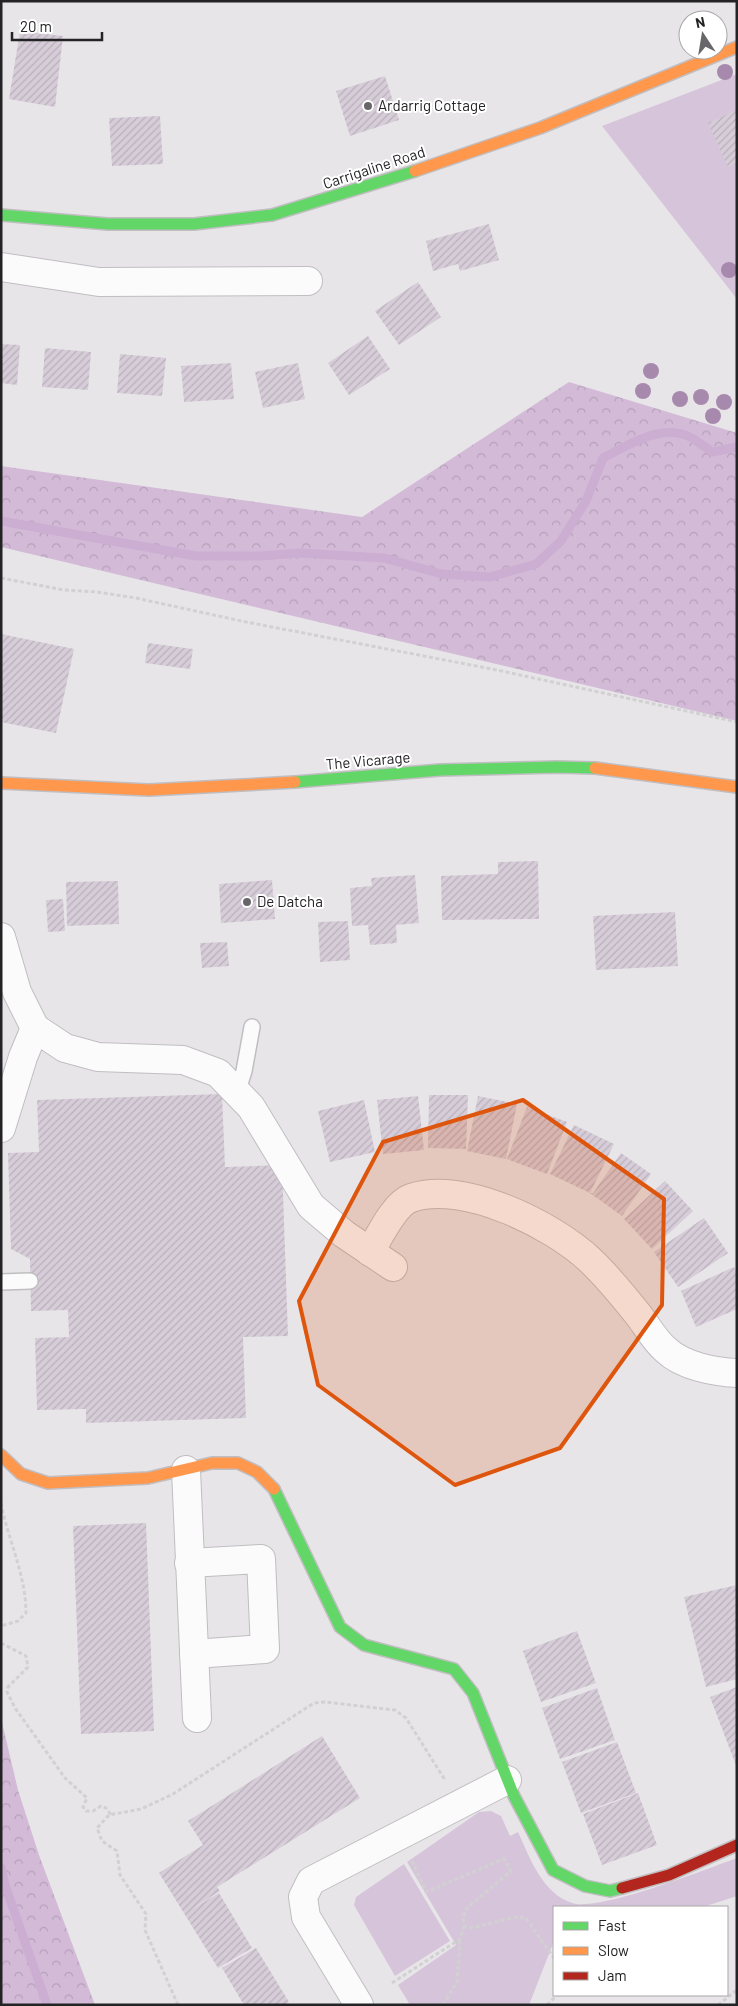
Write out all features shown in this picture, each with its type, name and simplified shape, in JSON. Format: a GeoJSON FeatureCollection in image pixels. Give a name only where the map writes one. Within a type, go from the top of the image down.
{"type":"FeatureCollection","features":[{"type":"Feature","properties":{"kind":"street","name":"Carrigaline Road"},"geometry":{"type":"LineString","coordinates":[[1,215],[108,224],[194,224],[272,215],[391,180],[540,128],[737,47]]}},
{"type":"Feature","properties":{"kind":"street"},"geometry":{"type":"LineString","coordinates":[[1,267],[99,282],[308,281]]}},
{"type":"Feature","properties":{"kind":"street","name":"The Vicarage"},"geometry":{"type":"LineString","coordinates":[[1,783],[149,790],[342,779],[440,770],[540,767],[592,768],[737,786]]}},
{"type":"Feature","properties":{"kind":"street"},"geometry":{"type":"LineString","coordinates":[[1,936],[17,992],[35,1028],[65,1048],[98,1056],[183,1060],[218,1073],[251,1108],[311,1206],[344,1234],[393,1267]]}},
{"type":"Feature","properties":{"kind":"street"},"geometry":{"type":"LineString","coordinates":[[1,1128],[23,1057],[35,1028]]}},
{"type":"Feature","properties":{"kind":"street"},"geometry":{"type":"LineString","coordinates":[[370,1252],[390,1217],[410,1198],[440,1194],[487,1202],[540,1223],[590,1260],[636,1312],[666,1350],[695,1366],[737,1373]]}},
{"type":"Feature","properties":{"kind":"street"},"geometry":{"type":"LineString","coordinates":[[1,1455],[20,1474],[48,1483],[148,1478],[212,1463],[238,1463],[257,1472],[274,1489],[340,1627],[364,1646],[454,1669],[473,1693],[507,1780],[553,1870],[584,1886],[610,1891],[669,1875],[737,1845]]}},
{"type":"Feature","properties":{"kind":"street"},"geometry":{"type":"LineString","coordinates":[[186,1470],[197,1718]]}},
{"type":"Feature","properties":{"kind":"street"},"geometry":{"type":"LineString","coordinates":[[190,1563],[261,1559],[265,1649],[194,1654]]}},
{"type":"Feature","properties":{"kind":"street"},"geometry":{"type":"LineString","coordinates":[[359,2005],[306,1917],[303,1897],[311,1882],[507,1780]]}},
{"type":"Feature","properties":{"kind":"lane"},"geometry":{"type":"LineString","coordinates":[[237,1093],[244,1071],[252,1027]]}},
{"type":"Feature","properties":{"kind":"lane"},"geometry":{"type":"LineString","coordinates":[[1,1282],[30,1280]]}},
{"type":"Feature","properties":{"kind":"path"},"geometry":{"type":"LineString","coordinates":[[1,578],[64,590],[97,592],[136,598],[246,622],[497,670],[737,722]]}},
{"type":"Feature","properties":{"kind":"path"},"geometry":{"type":"LineString","coordinates":[[1,1503],[6,1527],[26,1594],[26,1613],[18,1621],[1,1626]]}},
{"type":"Feature","properties":{"kind":"path"},"geometry":{"type":"LineString","coordinates":[[1,1643],[26,1656],[28,1667],[8,1687],[7,1692],[15,1708],[65,1778],[87,1798],[83,1807],[86,1811],[93,1811],[101,1806],[106,1808],[111,1815]]}},
{"type":"Feature","properties":{"kind":"path"},"geometry":{"type":"LineString","coordinates":[[178,2005],[145,1930],[146,1914],[120,1875],[117,1851],[102,1841],[97,1828],[111,1815],[141,1809],[174,1794],[309,1707],[324,1702],[394,1710],[406,1718],[450,1786]]}},
{"type":"Feature","properties":{"kind":"path"},"geometry":{"type":"LineString","coordinates":[[409,1853],[426,1892],[504,1859],[511,1871],[466,1909],[462,1918],[464,1926],[460,1939],[457,1982],[443,2005]]}},
{"type":"Feature","properties":{"kind":"path"},"geometry":{"type":"LineString","coordinates":[[464,1926],[471,1928],[516,1917],[526,1918],[553,1957]]}},
{"type":"Feature","properties":{"kind":"path"},"geometry":{"type":"LineString","coordinates":[[392,1983],[460,1939]]}},
{"type":"Feature","properties":{"kind":"path"},"geometry":{"type":"LineString","coordinates":[[718,2005],[737,1990]]}},
{"type":"Feature","properties":{"kind":"path"},"geometry":{"type":"LineString","coordinates":[[547,2005],[556,1996]]}},
{"type":"Feature","properties":{"kind":"highlighted area"},"geometry":{"type":"Polygon","coordinates":[[[523,1100],[664,1199],[662,1305],[560,1448],[455,1485],[318,1385],[299,1301],[383,1142],[523,1100]]]}},
{"type":"Feature","properties":{"kind":"shaded area"},"geometry":{"type":"Polygon","coordinates":[[[737,74],[737,299],[602,126],[737,74]]]}},
{"type":"Feature","properties":{"kind":"shaded area"},"geometry":{"type":"Polygon","coordinates":[[[491,1811],[501,1816],[510,1836],[518,1832],[538,1874],[553,1891],[572,1903],[586,1904],[628,1896],[737,1858],[737,1896],[706,1906],[553,1906],[553,1944],[529,2005],[410,2005],[398,1985],[456,1945],[407,1862],[479,1812],[491,1811]]]}},
{"type":"Feature","properties":{"kind":"shaded area"},"geometry":{"type":"Polygon","coordinates":[[[404,1864],[450,1941],[395,1976],[354,1905],[356,1897],[404,1864]]]}},
{"type":"Feature","properties":{"kind":"green space"},"geometry":{"type":"Polygon","coordinates":[[[569,382],[737,433],[737,721],[1,547],[1,466],[362,517],[569,382]]]}},
{"type":"Feature","properties":{"kind":"green space"},"geometry":{"type":"Polygon","coordinates":[[[1,1718],[18,1790],[39,1855],[95,2005],[1,2005],[1,1718]]]}},
{"type":"Feature","properties":{"kind":"building"},"geometry":{"type":"Polygon","coordinates":[[[20,31],[63,36],[55,107],[9,99],[20,31]]]}},
{"type":"Feature","properties":{"kind":"building","name":"Ardarrig Cottage"},"geometry":{"type":"Polygon","coordinates":[[[385,76],[399,120],[350,136],[336,91],[385,76]]]}},
{"type":"Feature","properties":{"kind":"building"},"geometry":{"type":"Polygon","coordinates":[[[737,110],[737,164],[728,167],[708,123],[737,110]]]}},
{"type":"Feature","properties":{"kind":"building"},"geometry":{"type":"Polygon","coordinates":[[[160,116],[163,164],[112,166],[109,118],[160,116]]]}},
{"type":"Feature","properties":{"kind":"building"},"geometry":{"type":"Polygon","coordinates":[[[489,224],[499,260],[460,271],[458,264],[433,271],[426,241],[489,224]]]}},
{"type":"Feature","properties":{"kind":"building"},"geometry":{"type":"Polygon","coordinates":[[[418,282],[441,317],[399,345],[375,311],[418,282]]]}},
{"type":"Feature","properties":{"kind":"building"},"geometry":{"type":"Polygon","coordinates":[[[368,336],[390,369],[349,395],[328,363],[368,336]]]}},
{"type":"Feature","properties":{"kind":"building"},"geometry":{"type":"Polygon","coordinates":[[[1,344],[20,345],[17,385],[1,383],[1,344]]]}},
{"type":"Feature","properties":{"kind":"building"},"geometry":{"type":"Polygon","coordinates":[[[45,348],[91,352],[88,390],[42,387],[45,348]]]}},
{"type":"Feature","properties":{"kind":"building"},"geometry":{"type":"Polygon","coordinates":[[[120,354],[166,358],[162,396],[117,393],[120,354]]]}},
{"type":"Feature","properties":{"kind":"building"},"geometry":{"type":"Polygon","coordinates":[[[231,363],[234,399],[184,402],[181,366],[231,363]]]}},
{"type":"Feature","properties":{"kind":"building"},"geometry":{"type":"Polygon","coordinates":[[[298,363],[305,399],[263,408],[255,372],[298,363]]]}},
{"type":"Feature","properties":{"kind":"building"},"geometry":{"type":"Polygon","coordinates":[[[1,634],[74,649],[56,733],[1,722],[1,634]]]}},
{"type":"Feature","properties":{"kind":"building"},"geometry":{"type":"Polygon","coordinates":[[[148,643],[193,649],[190,669],[145,663],[148,643]]]}},
{"type":"Feature","properties":{"kind":"building"},"geometry":{"type":"Polygon","coordinates":[[[538,861],[539,919],[442,920],[441,876],[498,874],[498,862],[538,861]]]}},
{"type":"Feature","properties":{"kind":"building"},"geometry":{"type":"Polygon","coordinates":[[[415,875],[419,923],[396,925],[397,943],[370,945],[368,925],[352,926],[350,888],[372,886],[371,878],[415,875]]]}},
{"type":"Feature","properties":{"kind":"building","name":"De Datcha"},"geometry":{"type":"Polygon","coordinates":[[[272,880],[275,919],[221,923],[219,884],[272,880]]]}},
{"type":"Feature","properties":{"kind":"building"},"geometry":{"type":"Polygon","coordinates":[[[118,881],[119,924],[67,926],[66,882],[118,881]]]}},
{"type":"Feature","properties":{"kind":"building"},"geometry":{"type":"Polygon","coordinates":[[[63,899],[65,931],[48,932],[46,900],[63,899]]]}},
{"type":"Feature","properties":{"kind":"building"},"geometry":{"type":"Polygon","coordinates":[[[675,912],[678,966],[596,970],[593,916],[675,912]]]}},
{"type":"Feature","properties":{"kind":"building"},"geometry":{"type":"Polygon","coordinates":[[[348,921],[350,960],[320,962],[318,922],[348,921]]]}},
{"type":"Feature","properties":{"kind":"building"},"geometry":{"type":"Polygon","coordinates":[[[227,942],[229,966],[202,968],[200,943],[227,942]]]}},
{"type":"Feature","properties":{"kind":"building"},"geometry":{"type":"Polygon","coordinates":[[[222,1094],[225,1167],[282,1165],[288,1336],[243,1337],[246,1418],[86,1423],[86,1409],[37,1410],[35,1338],[69,1337],[68,1310],[31,1311],[30,1259],[11,1249],[8,1153],[39,1152],[37,1100],[222,1094]]]}},
{"type":"Feature","properties":{"kind":"building"},"geometry":{"type":"Polygon","coordinates":[[[429,1095],[468,1095],[466,1149],[428,1148],[429,1095]]]}},
{"type":"Feature","properties":{"kind":"building"},"geometry":{"type":"Polygon","coordinates":[[[418,1096],[424,1150],[383,1154],[377,1100],[418,1096]]]}},
{"type":"Feature","properties":{"kind":"building"},"geometry":{"type":"Polygon","coordinates":[[[478,1096],[517,1104],[506,1159],[467,1151],[478,1096]]]}},
{"type":"Feature","properties":{"kind":"building"},"geometry":{"type":"Polygon","coordinates":[[[364,1100],[375,1152],[330,1162],[318,1111],[364,1100]]]}},
{"type":"Feature","properties":{"kind":"building"},"geometry":{"type":"Polygon","coordinates":[[[527,1107],[567,1122],[547,1174],[507,1159],[527,1107]]]}},
{"type":"Feature","properties":{"kind":"building"},"geometry":{"type":"Polygon","coordinates":[[[574,1125],[614,1144],[590,1193],[550,1174],[574,1125]]]}},
{"type":"Feature","properties":{"kind":"building"},"geometry":{"type":"Polygon","coordinates":[[[621,1153],[651,1174],[622,1216],[590,1193],[593,1193],[621,1153]]]}},
{"type":"Feature","properties":{"kind":"building"},"geometry":{"type":"Polygon","coordinates":[[[665,1181],[693,1211],[652,1249],[624,1219],[665,1181]]]}},
{"type":"Feature","properties":{"kind":"building"},"geometry":{"type":"Polygon","coordinates":[[[704,1218],[728,1253],[678,1287],[654,1252],[704,1218]]]}},
{"type":"Feature","properties":{"kind":"building"},"geometry":{"type":"Polygon","coordinates":[[[734,1267],[737,1273],[737,1309],[696,1327],[681,1291],[734,1267]]]}},
{"type":"Feature","properties":{"kind":"building"},"geometry":{"type":"Polygon","coordinates":[[[146,1523],[154,1731],[81,1734],[73,1526],[146,1523]]]}},
{"type":"Feature","properties":{"kind":"building"},"geometry":{"type":"Polygon","coordinates":[[[737,1585],[737,1679],[706,1687],[684,1597],[737,1585]]]}},
{"type":"Feature","properties":{"kind":"building"},"geometry":{"type":"Polygon","coordinates":[[[577,1631],[596,1683],[541,1702],[523,1651],[577,1631]]]}},
{"type":"Feature","properties":{"kind":"building"},"geometry":{"type":"Polygon","coordinates":[[[737,1687],[737,1768],[710,1697],[737,1687]]]}},
{"type":"Feature","properties":{"kind":"building"},"geometry":{"type":"Polygon","coordinates":[[[597,1688],[615,1740],[560,1759],[542,1708],[597,1688]]]}},
{"type":"Feature","properties":{"kind":"building"},"geometry":{"type":"Polygon","coordinates":[[[322,1736],[360,1798],[217,1887],[220,1891],[190,1910],[219,1893],[252,1948],[218,1968],[159,1873],[203,1845],[188,1821],[322,1736]]]}},
{"type":"Feature","properties":{"kind":"building"},"geometry":{"type":"Polygon","coordinates":[[[617,1742],[636,1793],[581,1813],[562,1762],[617,1742]]]}},
{"type":"Feature","properties":{"kind":"building"},"geometry":{"type":"Polygon","coordinates":[[[638,1793],[657,1845],[602,1865],[583,1814],[638,1793]]]}},
{"type":"Feature","properties":{"kind":"building"},"geometry":{"type":"Polygon","coordinates":[[[256,1948],[289,2002],[285,2005],[244,2005],[222,1968],[256,1948]]]}},
{"type":"Feature","properties":{"kind":"waterway"},"geometry":{"type":"LineString","coordinates":[[1,521],[196,556],[261,556],[300,553],[384,558],[442,574],[490,577],[536,564],[561,541],[586,501],[603,458],[623,447],[645,437],[668,433],[679,433],[690,437],[713,452],[737,447]]}},
{"type":"Feature","properties":{"kind":"waterway"},"geometry":{"type":"LineString","coordinates":[[1,1867],[5,1885],[47,2005]]}},
{"type":"Feature","properties":{"kind":"traffic: fast"},"geometry":{"type":"LineString","coordinates":[[1,215],[108,224],[194,224],[272,215],[415,171]]}},
{"type":"Feature","properties":{"kind":"traffic: fast"},"geometry":{"type":"LineString","coordinates":[[295,782],[440,770],[595,768]]}},
{"type":"Feature","properties":{"kind":"traffic: fast"},"geometry":{"type":"LineString","coordinates":[[274,1489],[340,1627],[364,1645],[454,1669],[473,1693],[514,1796],[553,1870],[585,1886],[610,1891],[622,1888]]}},
{"type":"Feature","properties":{"kind":"traffic: slow"},"geometry":{"type":"LineString","coordinates":[[415,171],[540,128],[737,47]]}},
{"type":"Feature","properties":{"kind":"traffic: slow"},"geometry":{"type":"LineString","coordinates":[[595,768],[737,787]]}},
{"type":"Feature","properties":{"kind":"traffic: slow"},"geometry":{"type":"LineString","coordinates":[[1,783],[149,790],[295,782]]}},
{"type":"Feature","properties":{"kind":"traffic: slow"},"geometry":{"type":"LineString","coordinates":[[1,1455],[21,1474],[48,1483],[148,1478],[212,1463],[238,1463],[257,1472],[274,1489]]}},
{"type":"Feature","properties":{"kind":"traffic: jam"},"geometry":{"type":"LineString","coordinates":[[622,1888],[669,1875],[737,1845]]}},
{"type":"Feature","properties":{"kind":"place","name":"Ardarrig Cottage"},"geometry":{"type":"Point","coordinates":[368,106]}},
{"type":"Feature","properties":{"kind":"place","name":"De Datcha"},"geometry":{"type":"Point","coordinates":[247,902]}}]}
